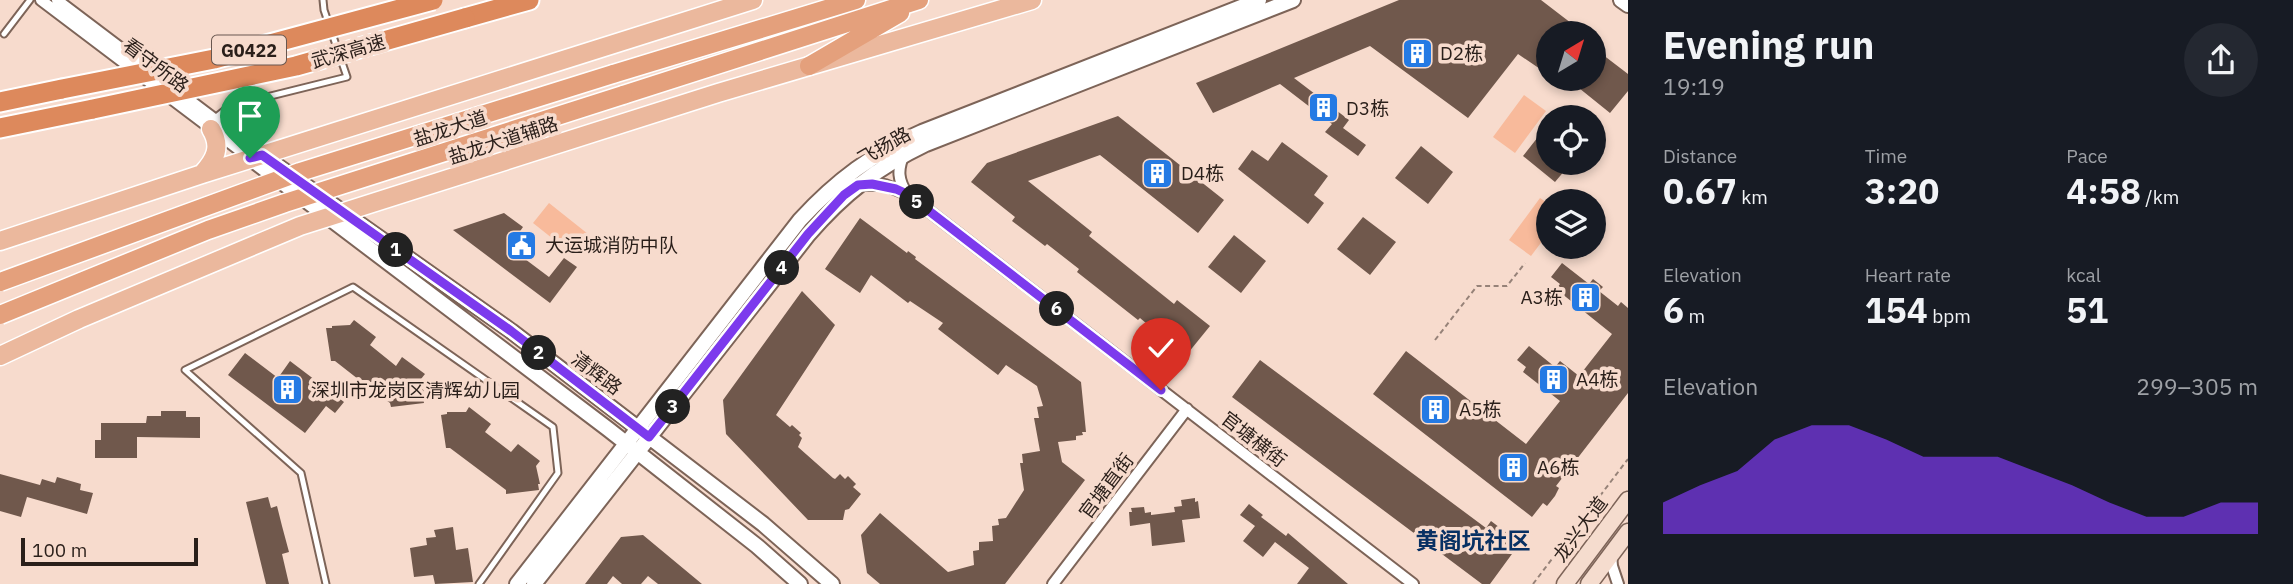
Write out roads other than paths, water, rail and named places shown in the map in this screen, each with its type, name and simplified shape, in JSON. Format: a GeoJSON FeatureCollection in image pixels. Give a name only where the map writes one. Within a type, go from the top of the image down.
{"type":"FeatureCollection","features":[{"type":"Feature","properties":{"kind":"highway","name":"武深高速"},"geometry":{"type":"LineString","coordinates":[[0,102],[214,59],[433,0]]}},
{"type":"Feature","properties":{"kind":"highway","name":"武深高速"},"geometry":{"type":"LineString","coordinates":[[0,128],[296,65],[529,0]]}},
{"type":"Feature","properties":{"kind":"highway","name":"盐龙大道"},"geometry":{"type":"LineString","coordinates":[[0,282],[300,172],[856,0]]}},
{"type":"Feature","properties":{"kind":"highway","name":"盐龙大道"},"geometry":{"type":"LineString","coordinates":[[0,315],[208,230],[272,207],[921,0]]}},
{"type":"Feature","properties":{"kind":"highway"},"geometry":{"type":"LineString","coordinates":[[809,66],[921,0]]}},
{"type":"Feature","properties":{"kind":"main road"},"geometry":{"type":"LineString","coordinates":[[0,241],[202,174],[753,0]]}},
{"type":"Feature","properties":{"kind":"main road","name":"盐龙大道辅路"},"geometry":{"type":"LineString","coordinates":[[0,356],[91,314],[300,226],[809,66],[1032,0]]}},
{"type":"Feature","properties":{"kind":"main road"},"geometry":{"type":"LineString","coordinates":[[202,174],[216,155],[218,145],[212,124]]}},
{"type":"Feature","properties":{"kind":"main road","name":"龙兴大道"},"geometry":{"type":"LineString","coordinates":[[1565,584],[1628,500]]}},
{"type":"Feature","properties":{"kind":"main road","name":"龙兴大道"},"geometry":{"type":"LineString","coordinates":[[1589,584],[1628,531]]}},
{"type":"Feature","properties":{"kind":"street","name":"看守所路"},"geometry":{"type":"LineString","coordinates":[[41,0],[256,157]]}},
{"type":"Feature","properties":{"kind":"street","name":"看守所路"},"geometry":{"type":"LineString","coordinates":[[57,0],[212,124]]}},
{"type":"Feature","properties":{"kind":"street","name":"飞扬路"},"geometry":{"type":"LineString","coordinates":[[644,433],[800,220],[830,188],[863,162],[922,132],[1259,0]]}},
{"type":"Feature","properties":{"kind":"street","name":"飞扬路"},"geometry":{"type":"LineString","coordinates":[[517,584],[808,234],[844,195],[904,154],[1293,0]]}},
{"type":"Feature","properties":{"kind":"street"},"geometry":{"type":"LineString","coordinates":[[1621,0],[1628,5]]}},
{"type":"Feature","properties":{"kind":"street"},"geometry":{"type":"LineString","coordinates":[[904,154],[898,173],[907,194]]}},
{"type":"Feature","properties":{"kind":"street","name":"清辉路"},"geometry":{"type":"LineString","coordinates":[[256,157],[336,215],[757,546],[800,584]]}},
{"type":"Feature","properties":{"kind":"street","name":"官塘横街"},"geometry":{"type":"LineString","coordinates":[[858,185],[885,186],[907,194],[1413,584]]}},
{"type":"Feature","properties":{"kind":"street","name":"清辉路"},"geometry":{"type":"LineString","coordinates":[[336,215],[511,331],[764,524],[832,584]]}},
{"type":"Feature","properties":{"kind":"street","name":"官塘直街"},"geometry":{"type":"LineString","coordinates":[[1053,584],[1186,410]]}},
{"type":"Feature","properties":{"kind":"street","name":"飞扬路"},"geometry":{"type":"LineString","coordinates":[[534,584],[632,448]]}},
{"type":"Feature","properties":{"kind":"street"},"geometry":{"type":"LineString","coordinates":[[1611,554],[1618,584]]}},
{"type":"Feature","properties":{"kind":"lane"},"geometry":{"type":"LineString","coordinates":[[4,34],[30,0]]}},
{"type":"Feature","properties":{"kind":"lane"},"geometry":{"type":"LineString","coordinates":[[212,124],[230,106],[347,77],[323,0]]}},
{"type":"Feature","properties":{"kind":"lane"},"geometry":{"type":"LineString","coordinates":[[326,584],[301,473],[185,369],[353,287],[553,427],[558,472],[479,584]]}},
{"type":"Feature","properties":{"kind":"place","name":"D2栋"},"geometry":{"type":"Point","coordinates":[1417,53]}},
{"type":"Feature","properties":{"kind":"place","name":"D3栋"},"geometry":{"type":"Point","coordinates":[1323,108]}},
{"type":"Feature","properties":{"kind":"place","name":"D4栋"},"geometry":{"type":"Point","coordinates":[1158,173]}},
{"type":"Feature","properties":{"kind":"place","name":"大运城消防中队"},"geometry":{"type":"Point","coordinates":[522,245]}},
{"type":"Feature","properties":{"kind":"place","name":"A3栋"},"geometry":{"type":"Point","coordinates":[1586,297]}},
{"type":"Feature","properties":{"kind":"place","name":"A4栋"},"geometry":{"type":"Point","coordinates":[1553,379]}},
{"type":"Feature","properties":{"kind":"place","name":"深圳市龙岗区清辉幼儿园"},"geometry":{"type":"Point","coordinates":[288,390]}},
{"type":"Feature","properties":{"kind":"place","name":"A5栋"},"geometry":{"type":"Point","coordinates":[1436,409]}},
{"type":"Feature","properties":{"kind":"place","name":"A6栋"},"geometry":{"type":"Point","coordinates":[1514,467]}},
{"type":"Feature","properties":{"kind":"district","name":"黄阁坑社区"},"geometry":{"type":"Point","coordinates":[1473,540]}}]}
